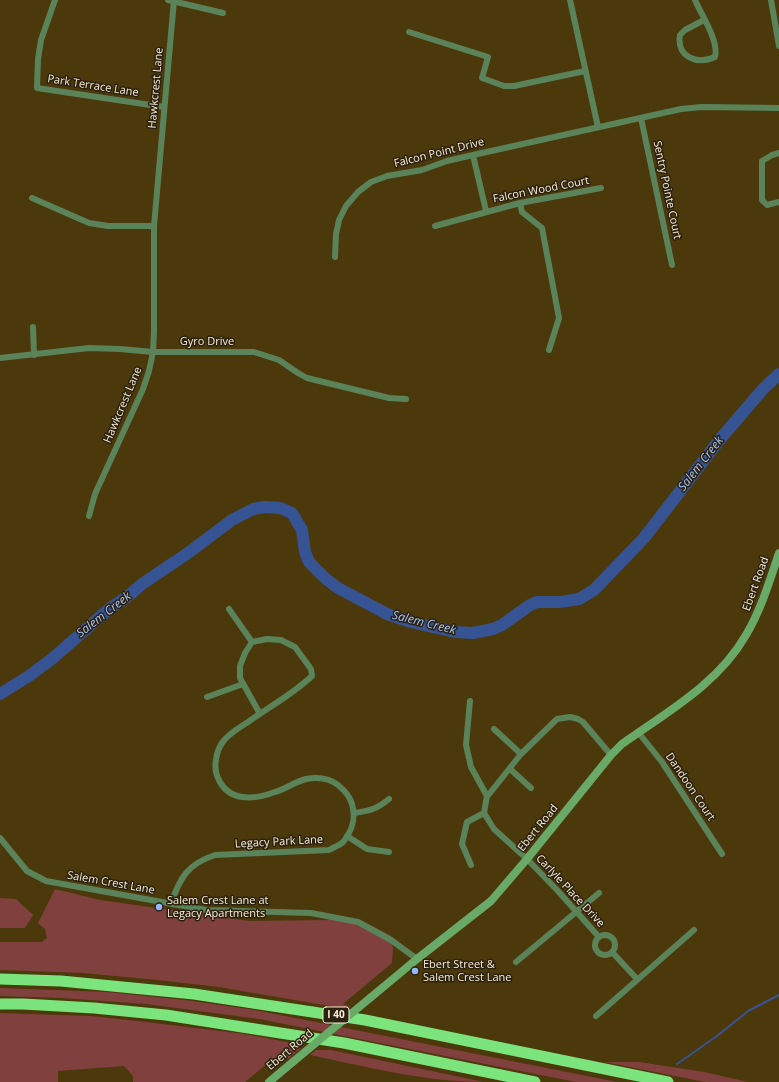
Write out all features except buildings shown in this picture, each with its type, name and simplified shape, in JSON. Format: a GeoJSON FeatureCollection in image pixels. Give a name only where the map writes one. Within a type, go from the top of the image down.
{"type":"FeatureCollection","features":[{"type":"Feature","properties":{"kind":"highway","name":"I 40"},"geometry":{"type":"LineString","coordinates":[[0,979],[61,981],[194,994],[358,1019],[668,1082]]}},
{"type":"Feature","properties":{"kind":"highway","name":"I 40"},"geometry":{"type":"LineString","coordinates":[[0,1004],[94,1008],[166,1015],[344,1043],[535,1082]]}},
{"type":"Feature","properties":{"kind":"main road","name":"Ebert Road"},"geometry":{"type":"LineString","coordinates":[[269,1082],[417,959],[491,901],[611,755],[622,744],[638,732],[700,689],[716,674],[736,651],[754,622],[779,553]]}},
{"type":"Feature","properties":{"kind":"street","name":"Park Terrace Lane"},"geometry":{"type":"LineString","coordinates":[[55,0],[41,40],[38,59],[37,88],[164,107]]}},
{"type":"Feature","properties":{"kind":"street","name":"Hawkcrest Lane"},"geometry":{"type":"LineString","coordinates":[[89,516],[95,494],[143,389],[153,352],[154,226],[172,0]]}},
{"type":"Feature","properties":{"kind":"street"},"geometry":{"type":"LineString","coordinates":[[172,0],[224,13]]}},
{"type":"Feature","properties":{"kind":"street"},"geometry":{"type":"LineString","coordinates":[[570,0],[598,127]]}},
{"type":"Feature","properties":{"kind":"street"},"geometry":{"type":"LineString","coordinates":[[695,0],[715,43],[716,51],[714,57],[703,60],[687,57],[683,54],[680,47],[680,35],[685,30],[704,20]]}},
{"type":"Feature","properties":{"kind":"street"},"geometry":{"type":"LineString","coordinates":[[771,0],[779,46]]}},
{"type":"Feature","properties":{"kind":"street"},"geometry":{"type":"LineString","coordinates":[[409,32],[488,57],[482,78],[504,86],[514,86],[585,71]]}},
{"type":"Feature","properties":{"kind":"street","name":"Falcon Point Drive"},"geometry":{"type":"LineString","coordinates":[[336,257],[336,234],[339,220],[346,206],[358,192],[371,182],[387,176],[422,170],[447,161],[472,155],[681,109],[702,107],[779,108]]}},
{"type":"Feature","properties":{"kind":"street","name":"Sentry Pointe Court"},"geometry":{"type":"LineString","coordinates":[[641,118],[672,265]]}},
{"type":"Feature","properties":{"kind":"street"},"geometry":{"type":"LineString","coordinates":[[779,153],[762,160],[761,187],[762,200],[767,205],[779,202]]}},
{"type":"Feature","properties":{"kind":"street"},"geometry":{"type":"LineString","coordinates":[[472,155],[486,211]]}},
{"type":"Feature","properties":{"kind":"street","name":"Falcon Wood Court"},"geometry":{"type":"LineString","coordinates":[[434,226],[520,203],[601,188]]}},
{"type":"Feature","properties":{"kind":"street"},"geometry":{"type":"LineString","coordinates":[[32,198],[89,223],[108,226],[154,226]]}},
{"type":"Feature","properties":{"kind":"street"},"geometry":{"type":"LineString","coordinates":[[520,203],[522,212],[542,228],[559,318],[549,350]]}},
{"type":"Feature","properties":{"kind":"street"},"geometry":{"type":"LineString","coordinates":[[33,327],[34,355]]}},
{"type":"Feature","properties":{"kind":"street","name":"Gyro Drive"},"geometry":{"type":"LineString","coordinates":[[0,358],[89,348],[153,352],[254,352],[279,360],[307,378],[389,398],[406,399]]}},
{"type":"Feature","properties":{"kind":"street"},"geometry":{"type":"LineString","coordinates":[[229,609],[252,642]]}},
{"type":"Feature","properties":{"kind":"street"},"geometry":{"type":"LineString","coordinates":[[260,714],[240,678],[240,666],[245,653],[252,642],[267,639],[281,640],[295,646],[311,669],[312,676],[304,684],[260,714],[232,733],[222,742],[215,764],[217,777],[223,788],[235,796],[245,798],[258,797],[274,793],[306,780],[318,778],[332,780],[344,790],[351,800],[354,813],[352,829],[348,836],[367,849],[389,852]]}},
{"type":"Feature","properties":{"kind":"street"},"geometry":{"type":"LineString","coordinates":[[207,698],[243,684]]}},
{"type":"Feature","properties":{"kind":"street"},"geometry":{"type":"LineString","coordinates":[[470,701],[466,745],[471,767],[479,779],[487,796]]}},
{"type":"Feature","properties":{"kind":"street"},"geometry":{"type":"LineString","coordinates":[[471,865],[462,844],[467,822],[484,813],[487,796],[522,754],[557,719],[570,717],[583,722],[611,755]]}},
{"type":"Feature","properties":{"kind":"street"},"geometry":{"type":"LineString","coordinates":[[494,729],[522,754]]}},
{"type":"Feature","properties":{"kind":"street","name":"Dandoon Court"},"geometry":{"type":"LineString","coordinates":[[638,732],[662,762],[722,854]]}},
{"type":"Feature","properties":{"kind":"street"},"geometry":{"type":"LineString","coordinates":[[510,769],[531,788]]}},
{"type":"Feature","properties":{"kind":"street"},"geometry":{"type":"LineString","coordinates":[[354,813],[370,810],[380,806],[389,799]]}},
{"type":"Feature","properties":{"kind":"street","name":"Carlyle Place Drive"},"geometry":{"type":"LineString","coordinates":[[484,813],[494,829],[527,859],[599,937]]}},
{"type":"Feature","properties":{"kind":"street","name":"Legacy Park Lane"},"geometry":{"type":"LineString","coordinates":[[171,904],[177,887],[186,874],[194,864],[203,859],[215,855],[329,850],[343,842],[348,836]]}},
{"type":"Feature","properties":{"kind":"street","name":"Salem Crest Lane"},"geometry":{"type":"LineString","coordinates":[[0,838],[27,871],[46,881],[206,910],[311,913],[358,922],[391,940],[417,959]]}},
{"type":"Feature","properties":{"kind":"street"},"geometry":{"type":"LineString","coordinates":[[516,962],[598,893]]}},
{"type":"Feature","properties":{"kind":"street"},"geometry":{"type":"LineString","coordinates":[[596,1016],[694,930]]}},
{"type":"Feature","properties":{"kind":"street"},"geometry":{"type":"LineString","coordinates":[[604,935],[610,936],[614,939],[616,944],[615,949],[607,955],[601,954],[597,951],[595,946],[599,937],[604,935]]}},
{"type":"Feature","properties":{"kind":"street"},"geometry":{"type":"LineString","coordinates":[[612,952],[637,980]]}},
{"type":"Feature","properties":{"kind":"shaded area"},"geometry":{"type":"Polygon","coordinates":[[[55,889],[100,900],[249,921],[336,920],[372,926],[391,936],[393,948],[392,963],[343,1004],[351,1007],[335,1007],[219,987],[157,980],[83,973],[0,970],[0,942],[42,942],[47,938],[45,929],[38,923],[55,889]]]}},
{"type":"Feature","properties":{"kind":"shaded area"},"geometry":{"type":"Polygon","coordinates":[[[0,898],[16,899],[33,915],[25,928],[0,928],[0,898]]]}},
{"type":"Feature","properties":{"kind":"shaded area"},"geometry":{"type":"Polygon","coordinates":[[[0,988],[107,992],[185,1000],[255,1010],[617,1082],[576,1082],[259,1019],[146,1004],[62,998],[0,996],[0,988]]]}},
{"type":"Feature","properties":{"kind":"shaded area"},"geometry":{"type":"Polygon","coordinates":[[[0,1013],[91,1016],[138,1021],[245,1034],[287,1042],[301,1048],[288,1059],[274,1058],[245,1082],[133,1082],[133,1076],[124,1066],[58,1071],[58,1082],[0,1082],[0,1013]]]}},
{"type":"Feature","properties":{"kind":"shaded area"},"geometry":{"type":"Polygon","coordinates":[[[316,1050],[331,1050],[484,1082],[418,1077],[310,1055],[316,1050]]]}},
{"type":"Feature","properties":{"kind":"shaded area"},"geometry":{"type":"Polygon","coordinates":[[[605,1062],[639,1062],[704,1072],[748,1082],[705,1082],[605,1062]]]}},
{"type":"Feature","properties":{"kind":"waterway","name":"Salem Creek"},"geometry":{"type":"LineString","coordinates":[[0,694],[29,676],[53,658],[109,609],[232,520],[253,509],[265,507],[280,508],[292,513],[302,530],[305,552],[309,562],[326,579],[338,588],[387,614],[411,622],[455,632],[473,633],[493,629],[502,625],[530,605],[537,602],[560,602],[579,599],[594,590],[644,538],[721,438],[763,389],[779,374]]}},
{"type":"Feature","properties":{"kind":"waterway"},"geometry":{"type":"LineString","coordinates":[[677,1064],[717,1036],[748,1011],[779,995]]}},
{"type":"Feature","properties":{"kind":"place","name":"Salem Crest Lane at Legacy Apartments"},"geometry":{"type":"Point","coordinates":[159,907]}},
{"type":"Feature","properties":{"kind":"place","name":"Ebert Street & Salem Crest Lane"},"geometry":{"type":"Point","coordinates":[415,971]}}]}
